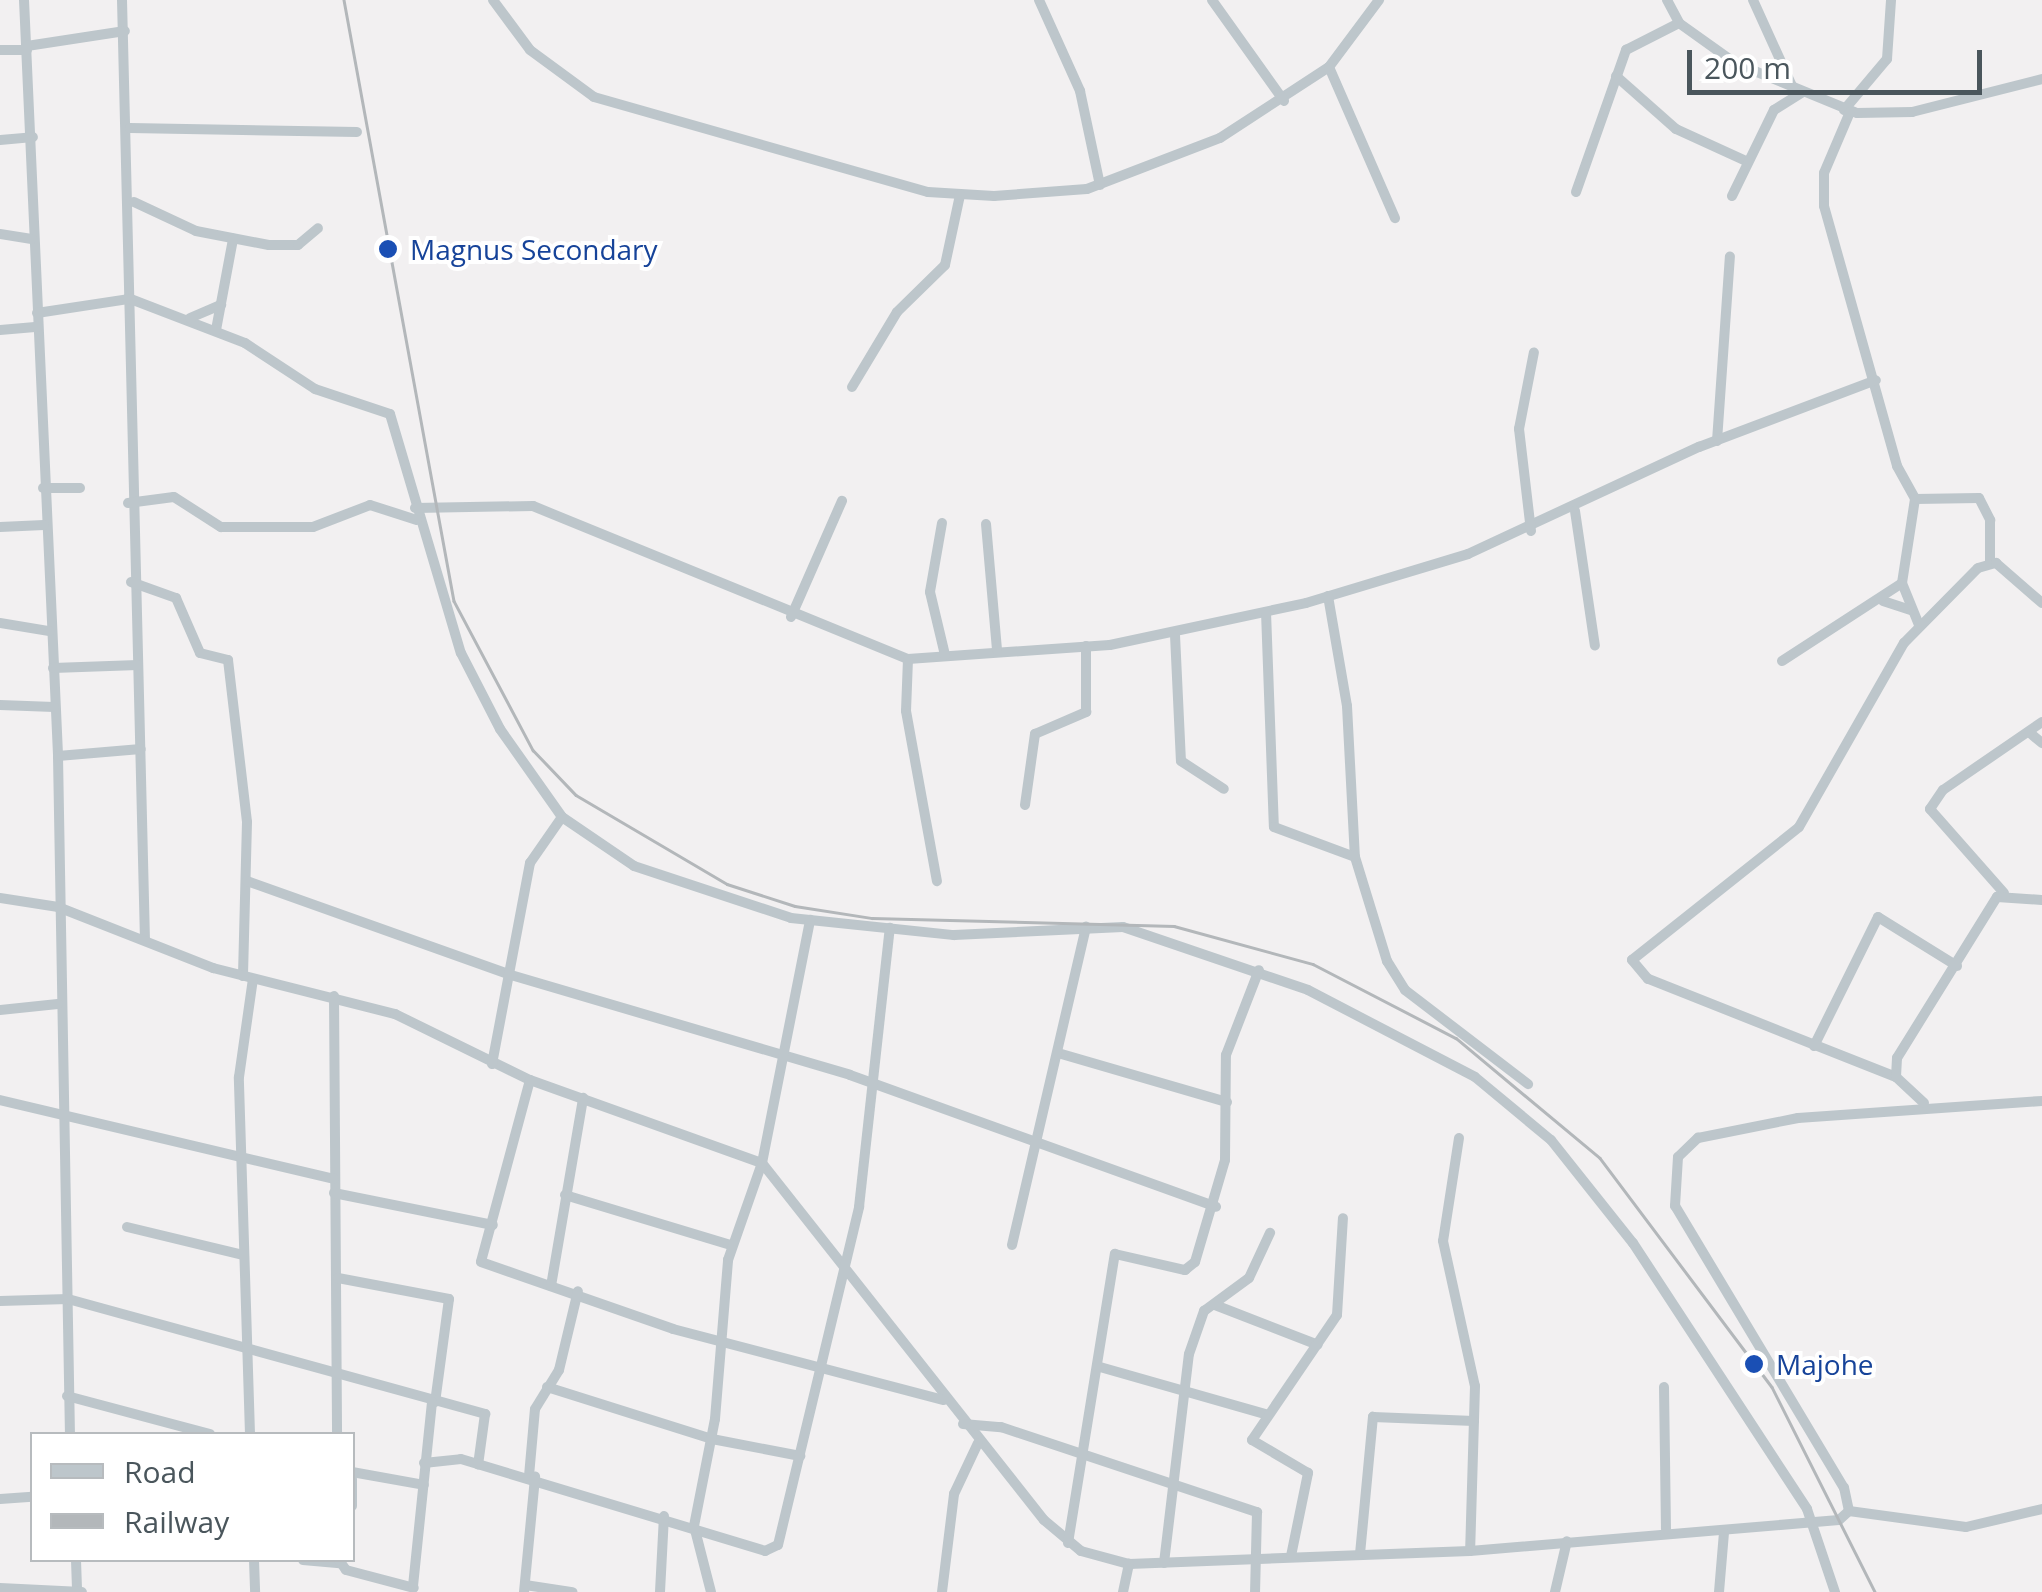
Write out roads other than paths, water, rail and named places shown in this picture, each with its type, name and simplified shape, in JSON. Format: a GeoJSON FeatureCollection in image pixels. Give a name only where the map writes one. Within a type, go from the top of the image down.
{"type":"FeatureCollection","features":[{"type":"Feature","properties":{"kind":"street"},"geometry":{"type":"LineString","coordinates":[[24,0],[33,137],[32,239],[48,631],[58,756],[58,1110],[68,1299],[70,1432]]}},
{"type":"Feature","properties":{"kind":"street"},"geometry":{"type":"LineString","coordinates":[[122,0],[134,202],[128,298],[128,503],[138,665],[145,940]]}},
{"type":"Feature","properties":{"kind":"street"},"geometry":{"type":"LineString","coordinates":[[494,0],[530,50],[594,97],[960,195],[1100,186],[1220,138],[1330,67],[1379,0]]}},
{"type":"Feature","properties":{"kind":"street"},"geometry":{"type":"LineString","coordinates":[[1040,0],[1080,91],[1100,186]]}},
{"type":"Feature","properties":{"kind":"street"},"geometry":{"type":"LineString","coordinates":[[1212,0],[1284,100]]}},
{"type":"Feature","properties":{"kind":"street"},"geometry":{"type":"LineString","coordinates":[[1667,0],[1679,23],[1798,90],[1847,110],[1912,112],[2042,79]]}},
{"type":"Feature","properties":{"kind":"street"},"geometry":{"type":"LineString","coordinates":[[1753,0],[1798,90]]}},
{"type":"Feature","properties":{"kind":"street"},"geometry":{"type":"LineString","coordinates":[[1891,0],[1887,58],[1847,110],[1822,190],[1915,500],[1902,583],[1919,625]]}},
{"type":"Feature","properties":{"kind":"street"},"geometry":{"type":"LineString","coordinates":[[1576,192],[1616,76],[1632,43],[1679,23]]}},
{"type":"Feature","properties":{"kind":"street"},"geometry":{"type":"LineString","coordinates":[[0,50],[125,32]]}},
{"type":"Feature","properties":{"kind":"street"},"geometry":{"type":"LineString","coordinates":[[1330,67],[1395,218]]}},
{"type":"Feature","properties":{"kind":"street"},"geometry":{"type":"LineString","coordinates":[[1616,76],[1676,129],[1746,161]]}},
{"type":"Feature","properties":{"kind":"street"},"geometry":{"type":"LineString","coordinates":[[1732,196],[1774,110],[1798,90]]}},
{"type":"Feature","properties":{"kind":"street"},"geometry":{"type":"LineString","coordinates":[[130,128],[357,132]]}},
{"type":"Feature","properties":{"kind":"street"},"geometry":{"type":"LineString","coordinates":[[0,140],[33,137]]}},
{"type":"Feature","properties":{"kind":"street"},"geometry":{"type":"LineString","coordinates":[[852,386],[897,312],[945,265],[960,195]]}},
{"type":"Feature","properties":{"kind":"street"},"geometry":{"type":"LineString","coordinates":[[134,202],[233,239],[291,247],[318,228]]}},
{"type":"Feature","properties":{"kind":"street"},"geometry":{"type":"LineString","coordinates":[[0,234],[32,239]]}},
{"type":"Feature","properties":{"kind":"street"},"geometry":{"type":"LineString","coordinates":[[216,330],[233,239]]}},
{"type":"Feature","properties":{"kind":"street"},"geometry":{"type":"LineString","coordinates":[[1717,441],[1730,256]]}},
{"type":"Feature","properties":{"kind":"street"},"geometry":{"type":"LineString","coordinates":[[37,313],[128,298],[216,330],[315,389],[390,414],[418,521],[460,653],[562,816],[672,882],[810,920],[954,936],[1123,927],[1259,970],[1406,1035],[1551,1140],[1633,1243],[1814,1526],[1836,1592]]}},
{"type":"Feature","properties":{"kind":"street"},"geometry":{"type":"LineString","coordinates":[[190,318],[221,305]]}},
{"type":"Feature","properties":{"kind":"street"},"geometry":{"type":"LineString","coordinates":[[0,330],[38,327]]}},
{"type":"Feature","properties":{"kind":"street"},"geometry":{"type":"LineString","coordinates":[[1531,531],[1519,429],[1534,352]]}},
{"type":"Feature","properties":{"kind":"street"},"geometry":{"type":"LineString","coordinates":[[415,508],[533,506],[790,616],[908,659],[1086,646],[1175,634],[1328,596],[1531,531],[1717,441],[1876,380]]}},
{"type":"Feature","properties":{"kind":"street"},"geometry":{"type":"LineString","coordinates":[[43,488],[80,488]]}},
{"type":"Feature","properties":{"kind":"street"},"geometry":{"type":"LineString","coordinates":[[128,503],[174,497],[221,526],[313,527],[386,505],[418,521]]}},
{"type":"Feature","properties":{"kind":"street"},"geometry":{"type":"LineString","coordinates":[[1915,500],[1979,498],[1990,520],[1990,562],[1919,625],[1799,827],[1632,960],[1648,979],[1896,1077],[1924,1103]]}},
{"type":"Feature","properties":{"kind":"street"},"geometry":{"type":"LineString","coordinates":[[790,616],[842,501]]}},
{"type":"Feature","properties":{"kind":"street"},"geometry":{"type":"LineString","coordinates":[[1575,511],[1595,646]]}},
{"type":"Feature","properties":{"kind":"street"},"geometry":{"type":"LineString","coordinates":[[942,522],[930,592],[945,655]]}},
{"type":"Feature","properties":{"kind":"street"},"geometry":{"type":"LineString","coordinates":[[986,524],[997,650]]}},
{"type":"Feature","properties":{"kind":"street"},"geometry":{"type":"LineString","coordinates":[[0,526],[44,525]]}},
{"type":"Feature","properties":{"kind":"street"},"geometry":{"type":"LineString","coordinates":[[1990,562],[2042,603]]}},
{"type":"Feature","properties":{"kind":"street"},"geometry":{"type":"LineString","coordinates":[[132,582],[176,598],[200,654],[228,660],[247,881],[248,977],[239,1077],[243,1347],[250,1432]]}},
{"type":"Feature","properties":{"kind":"street"},"geometry":{"type":"LineString","coordinates":[[1782,661],[1884,600],[1902,583]]}},
{"type":"Feature","properties":{"kind":"street"},"geometry":{"type":"LineString","coordinates":[[1328,596],[1347,706],[1355,857],[1400,984],[1528,1084]]}},
{"type":"Feature","properties":{"kind":"street"},"geometry":{"type":"LineString","coordinates":[[1884,600],[1911,610]]}},
{"type":"Feature","properties":{"kind":"street"},"geometry":{"type":"LineString","coordinates":[[1266,612],[1274,828],[1355,857]]}},
{"type":"Feature","properties":{"kind":"street"},"geometry":{"type":"LineString","coordinates":[[0,623],[48,631]]}},
{"type":"Feature","properties":{"kind":"street"},"geometry":{"type":"LineString","coordinates":[[1175,634],[1181,761],[1224,790]]}},
{"type":"Feature","properties":{"kind":"street"},"geometry":{"type":"LineString","coordinates":[[1024,805],[1034,734],[1086,712],[1086,646]]}},
{"type":"Feature","properties":{"kind":"street"},"geometry":{"type":"LineString","coordinates":[[908,659],[906,710],[937,881]]}},
{"type":"Feature","properties":{"kind":"street"},"geometry":{"type":"LineString","coordinates":[[53,668],[138,665]]}},
{"type":"Feature","properties":{"kind":"street"},"geometry":{"type":"LineString","coordinates":[[0,705],[54,707]]}},
{"type":"Feature","properties":{"kind":"street"},"geometry":{"type":"LineString","coordinates":[[2042,722],[1943,790],[1930,809],[2004,893],[2042,900]]}},
{"type":"Feature","properties":{"kind":"street"},"geometry":{"type":"LineString","coordinates":[[2030,733],[2042,743]]}},
{"type":"Feature","properties":{"kind":"street"},"geometry":{"type":"LineString","coordinates":[[58,756],[141,749]]}},
{"type":"Feature","properties":{"kind":"street"},"geometry":{"type":"LineString","coordinates":[[492,1064],[534,848],[562,816]]}},
{"type":"Feature","properties":{"kind":"street"},"geometry":{"type":"LineString","coordinates":[[247,881],[510,976],[876,1084],[1216,1208]]}},
{"type":"Feature","properties":{"kind":"street"},"geometry":{"type":"LineString","coordinates":[[1896,1077],[1896,1058],[2004,893]]}},
{"type":"Feature","properties":{"kind":"street"},"geometry":{"type":"LineString","coordinates":[[0,898],[58,908],[248,977],[396,1014],[530,1080],[762,1163],[843,1259],[978,1443],[1068,1543],[1129,1564],[1470,1551],[1666,1529],[1724,1533],[1814,1526],[1849,1511],[1966,1527],[2042,1509]]}},
{"type":"Feature","properties":{"kind":"street"},"geometry":{"type":"LineString","coordinates":[[1814,1046],[1878,917],[1957,966]]}},
{"type":"Feature","properties":{"kind":"street"},"geometry":{"type":"LineString","coordinates":[[710,1592],[694,1526],[712,1439],[730,1245],[762,1163],[810,920]]}},
{"type":"Feature","properties":{"kind":"street"},"geometry":{"type":"LineString","coordinates":[[1012,1244],[1040,1144],[1086,926]]}},
{"type":"Feature","properties":{"kind":"street"},"geometry":{"type":"LineString","coordinates":[[424,1463],[478,1465],[532,1477],[774,1550],[800,1456],[876,1084],[890,928]]}},
{"type":"Feature","properties":{"kind":"street"},"geometry":{"type":"LineString","coordinates":[[1068,1543],[1086,1458],[1114,1254],[1190,1268],[1216,1208],[1226,1102],[1226,1055],[1259,970]]}},
{"type":"Feature","properties":{"kind":"street"},"geometry":{"type":"LineString","coordinates":[[334,996],[337,1432]]}},
{"type":"Feature","properties":{"kind":"street"},"geometry":{"type":"LineString","coordinates":[[0,1010],[58,1004]]}},
{"type":"Feature","properties":{"kind":"street"},"geometry":{"type":"LineString","coordinates":[[1058,1052],[1226,1102]]}},
{"type":"Feature","properties":{"kind":"street"},"geometry":{"type":"LineString","coordinates":[[530,1080],[481,1262],[578,1291],[722,1342],[944,1400]]}},
{"type":"Feature","properties":{"kind":"street"},"geometry":{"type":"LineString","coordinates":[[551,1286],[584,1098]]}},
{"type":"Feature","properties":{"kind":"street"},"geometry":{"type":"LineString","coordinates":[[0,1100],[58,1110],[241,1160],[334,1179]]}},
{"type":"Feature","properties":{"kind":"street"},"geometry":{"type":"LineString","coordinates":[[1849,1511],[1789,1385],[1689,1238],[1673,1172],[1686,1146],[1726,1130],[1924,1103],[2042,1101]]}},
{"type":"Feature","properties":{"kind":"street"},"geometry":{"type":"LineString","coordinates":[[1459,1138],[1443,1241],[1474,1421],[1470,1551]]}},
{"type":"Feature","properties":{"kind":"street"},"geometry":{"type":"LineString","coordinates":[[334,1193],[493,1225]]}},
{"type":"Feature","properties":{"kind":"street"},"geometry":{"type":"LineString","coordinates":[[566,1195],[730,1245]]}},
{"type":"Feature","properties":{"kind":"street"},"geometry":{"type":"LineString","coordinates":[[1291,1556],[1308,1473],[1254,1445],[1265,1414],[1318,1345],[1343,1300],[1343,1218]]}},
{"type":"Feature","properties":{"kind":"street"},"geometry":{"type":"LineString","coordinates":[[126,1227],[244,1255]]}},
{"type":"Feature","properties":{"kind":"street"},"geometry":{"type":"LineString","coordinates":[[1164,1563],[1182,1392],[1202,1316],[1249,1278],[1270,1233]]}},
{"type":"Feature","properties":{"kind":"street"},"geometry":{"type":"LineString","coordinates":[[338,1278],[449,1299],[424,1463],[413,1589],[343,1562]]}},
{"type":"Feature","properties":{"kind":"street"},"geometry":{"type":"LineString","coordinates":[[572,1592],[524,1588],[535,1409],[547,1387],[578,1291]]}},
{"type":"Feature","properties":{"kind":"street"},"geometry":{"type":"LineString","coordinates":[[0,1301],[68,1299],[486,1415],[478,1465]]}},
{"type":"Feature","properties":{"kind":"street"},"geometry":{"type":"LineString","coordinates":[[1215,1306],[1318,1345]]}},
{"type":"Feature","properties":{"kind":"street"},"geometry":{"type":"LineString","coordinates":[[1100,1367],[1265,1414]]}},
{"type":"Feature","properties":{"kind":"street"},"geometry":{"type":"LineString","coordinates":[[547,1387],[712,1439],[800,1456]]}},
{"type":"Feature","properties":{"kind":"street"},"geometry":{"type":"LineString","coordinates":[[1664,1387],[1666,1529]]}},
{"type":"Feature","properties":{"kind":"street"},"geometry":{"type":"LineString","coordinates":[[67,1396],[171,1429]]}},
{"type":"Feature","properties":{"kind":"street"},"geometry":{"type":"LineString","coordinates":[[1360,1554],[1373,1416],[1474,1421]]}},
{"type":"Feature","properties":{"kind":"street"},"geometry":{"type":"LineString","coordinates":[[963,1424],[993,1424],[1174,1488],[1257,1512],[1255,1592]]}},
{"type":"Feature","properties":{"kind":"street"},"geometry":{"type":"LineString","coordinates":[[942,1592],[954,1494],[978,1443]]}},
{"type":"Feature","properties":{"kind":"street"},"geometry":{"type":"LineString","coordinates":[[355,1476],[424,1485]]}},
{"type":"Feature","properties":{"kind":"street"},"geometry":{"type":"LineString","coordinates":[[0,1499],[30,1498]]}},
{"type":"Feature","properties":{"kind":"street"},"geometry":{"type":"LineString","coordinates":[[660,1592],[664,1516]]}},
{"type":"Feature","properties":{"kind":"street"},"geometry":{"type":"LineString","coordinates":[[1719,1592],[1724,1533]]}},
{"type":"Feature","properties":{"kind":"street"},"geometry":{"type":"LineString","coordinates":[[1554,1592],[1567,1541]]}},
{"type":"Feature","properties":{"kind":"street"},"geometry":{"type":"LineString","coordinates":[[0,1588],[79,1592],[76,1562]]}},
{"type":"Feature","properties":{"kind":"street"},"geometry":{"type":"LineString","coordinates":[[254,1562],[255,1592]]}},
{"type":"Feature","properties":{"kind":"street"},"geometry":{"type":"LineString","coordinates":[[1123,1592],[1129,1564]]}},
{"type":"Feature","properties":{"kind":"railway"},"geometry":{"type":"LineString","coordinates":[[344,0],[454,601],[533,750],[576,795],[727,884],[795,906],[872,918],[1174,926],[1313,964],[1456,1038],[1600,1158],[1772,1387],[1875,1592]]}},
{"type":"Feature","properties":{"kind":"place","name":"Magnus Secondary"},"geometry":{"type":"Point","coordinates":[388,249]}},
{"type":"Feature","properties":{"kind":"place","name":"Majohe"},"geometry":{"type":"Point","coordinates":[1754,1364]}}]}
